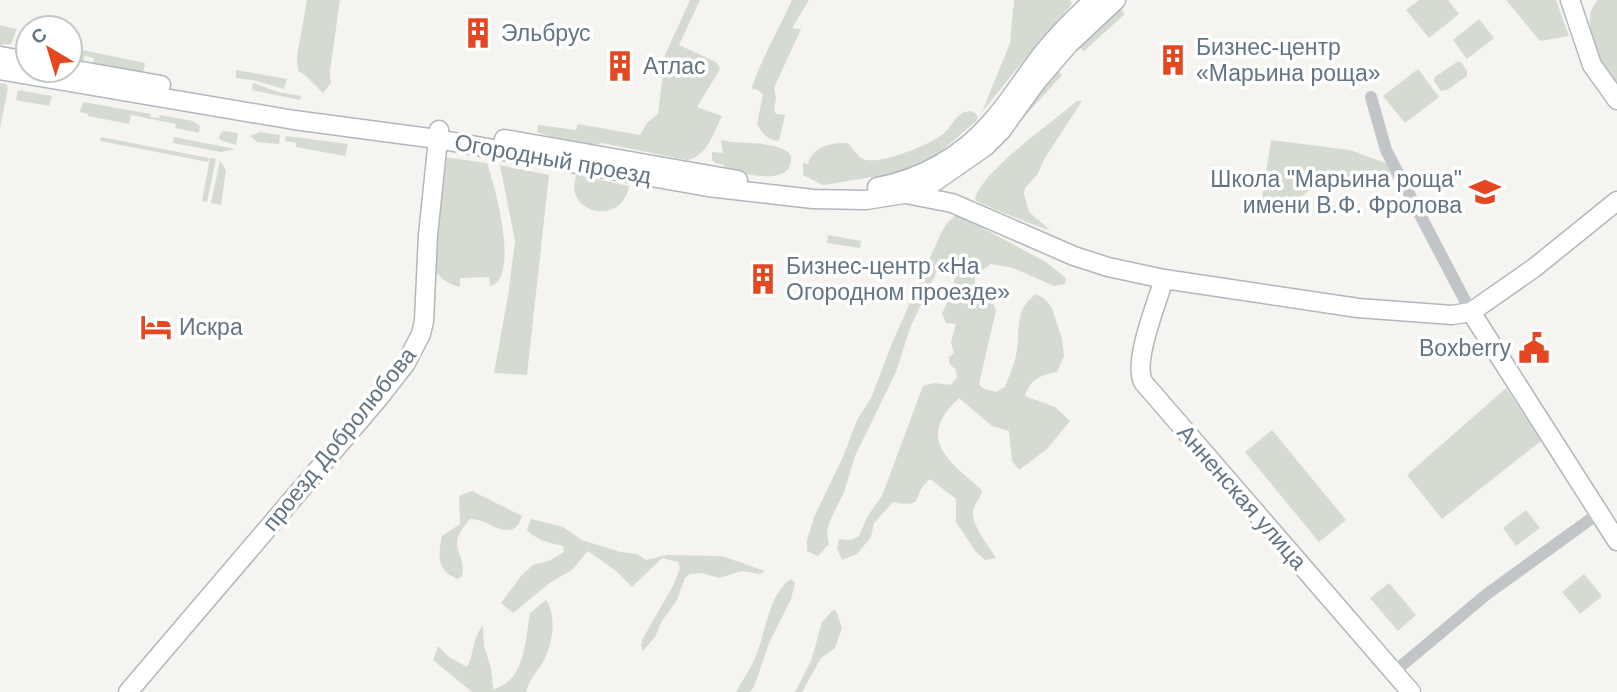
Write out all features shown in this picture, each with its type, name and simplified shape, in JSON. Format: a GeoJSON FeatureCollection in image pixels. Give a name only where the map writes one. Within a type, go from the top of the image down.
{"type":"FeatureCollection","features":[{"type":"Feature","properties":{"kind":"main road"},"geometry":{"type":"LineString","coordinates":[[1049,56],[1094,0]]}},
{"type":"Feature","properties":{"kind":"main road"},"geometry":{"type":"LineString","coordinates":[[1049,56],[1116,0]]}},
{"type":"Feature","properties":{"kind":"main road"},"geometry":{"type":"LineString","coordinates":[[1570,0],[1592,65],[1613,95]]}},
{"type":"Feature","properties":{"kind":"main road"},"geometry":{"type":"LineString","coordinates":[[1579,25],[1587,0]]}},
{"type":"Feature","properties":{"kind":"main road","name":"Огородный проезд"},"geometry":{"type":"LineString","coordinates":[[84,71],[391,125],[720,189],[840,201],[904,194],[942,173],[992,122],[1049,56]]}},
{"type":"Feature","properties":{"kind":"main road","name":"Огородный проезд"},"geometry":{"type":"LineString","coordinates":[[0,70],[294,120],[536,144],[757,183],[840,191],[864,190],[942,173]]}},
{"type":"Feature","properties":{"kind":"main road","name":"проезд Добролюбова"},"geometry":{"type":"LineString","coordinates":[[128,692],[378,399],[415,348],[424,321],[428,235],[438,135]]}},
{"type":"Feature","properties":{"kind":"main road"},"geometry":{"type":"LineString","coordinates":[[942,173],[939,190],[950,203]]}},
{"type":"Feature","properties":{"kind":"main road"},"geometry":{"type":"LineString","coordinates":[[864,190],[950,203],[1074,256],[1108,267],[1164,279],[1358,309],[1452,315],[1471,312],[1534,268],[1617,201]]}},
{"type":"Feature","properties":{"kind":"main road","name":"Анненская улица"},"geometry":{"type":"LineString","coordinates":[[1164,279],[1141,359],[1140,376],[1143,382],[1411,692]]}},
{"type":"Feature","properties":{"kind":"main road"},"geometry":{"type":"LineString","coordinates":[[1471,312],[1617,541]]}},
{"type":"Feature","properties":{"kind":"street"},"geometry":{"type":"LineString","coordinates":[[1371,97],[1386,150],[1471,312]]}},
{"type":"Feature","properties":{"kind":"street"},"geometry":{"type":"LineString","coordinates":[[1394,672],[1487,594],[1599,513]]}},
{"type":"Feature","properties":{"kind":"shaded area"},"geometry":{"type":"Polygon","coordinates":[[[307,0],[340,0],[330,71],[331,83],[323,93],[298,71],[297,56],[307,0]]]}},
{"type":"Feature","properties":{"kind":"shaded area"},"geometry":{"type":"Polygon","coordinates":[[[690,0],[700,0],[679,45],[716,62],[720,69],[697,107],[722,116],[709,143],[700,154],[687,160],[602,143],[577,144],[537,132],[538,125],[576,130],[578,124],[640,135],[647,123],[658,114],[665,55],[690,0]]]}},
{"type":"Feature","properties":{"kind":"shaded area"},"geometry":{"type":"Polygon","coordinates":[[[792,0],[809,0],[792,28],[801,29],[774,88],[774,110],[776,114],[785,115],[779,141],[765,136],[757,124],[763,94],[752,87],[792,0]]]}},
{"type":"Feature","properties":{"kind":"shaded area"},"geometry":{"type":"Polygon","coordinates":[[[1014,0],[1070,0],[1072,4],[982,112],[1010,43],[1014,0]]]}},
{"type":"Feature","properties":{"kind":"shaded area"},"geometry":{"type":"Polygon","coordinates":[[[1419,0],[1448,0],[1459,14],[1429,38],[1406,10],[1419,0]]]}},
{"type":"Feature","properties":{"kind":"shaded area"},"geometry":{"type":"Polygon","coordinates":[[[1506,0],[1556,0],[1569,36],[1540,41],[1506,0]]]}},
{"type":"Feature","properties":{"kind":"shaded area"},"geometry":{"type":"Polygon","coordinates":[[[1598,0],[1617,0],[1617,82],[1598,54],[1590,30],[1592,9],[1598,0]]]}},
{"type":"Feature","properties":{"kind":"shaded area"},"geometry":{"type":"Polygon","coordinates":[[[1118,6],[1125,14],[1084,51],[1076,44],[1118,6]]]}},
{"type":"Feature","properties":{"kind":"shaded area"},"geometry":{"type":"Polygon","coordinates":[[[1479,19],[1494,38],[1467,59],[1453,40],[1479,19]]]}},
{"type":"Feature","properties":{"kind":"shaded area"},"geometry":{"type":"Polygon","coordinates":[[[0,25],[14,28],[11,44],[0,45],[0,25]]]}},
{"type":"Feature","properties":{"kind":"shaded area"},"geometry":{"type":"Polygon","coordinates":[[[84,50],[145,63],[143,74],[93,65],[94,58],[85,56],[84,60],[84,50]]]}},
{"type":"Feature","properties":{"kind":"shaded area"},"geometry":{"type":"Polygon","coordinates":[[[1461,62],[1467,76],[1447,90],[1441,91],[1434,81],[1435,77],[1461,62]]]}},
{"type":"Feature","properties":{"kind":"shaded area"},"geometry":{"type":"Polygon","coordinates":[[[1054,69],[1062,75],[1007,136],[1054,69]]]}},
{"type":"Feature","properties":{"kind":"shaded area"},"geometry":{"type":"Polygon","coordinates":[[[1418,69],[1439,97],[1405,123],[1383,96],[1418,69]]]}},
{"type":"Feature","properties":{"kind":"shaded area"},"geometry":{"type":"Polygon","coordinates":[[[236,70],[287,79],[284,89],[236,78],[236,70]]]}},
{"type":"Feature","properties":{"kind":"shaded area"},"geometry":{"type":"Polygon","coordinates":[[[0,83],[6,84],[8,88],[0,128],[0,83]]]}},
{"type":"Feature","properties":{"kind":"shaded area"},"geometry":{"type":"Polygon","coordinates":[[[253,83],[278,92],[301,96],[300,100],[252,90],[253,83]]]}},
{"type":"Feature","properties":{"kind":"shaded area"},"geometry":{"type":"Polygon","coordinates":[[[18,90],[52,96],[49,106],[16,100],[18,90]]]}},
{"type":"Feature","properties":{"kind":"shaded area"},"geometry":{"type":"Polygon","coordinates":[[[1077,101],[1082,101],[1037,175],[1025,188],[1029,212],[1050,230],[975,200],[989,176],[1003,162],[1077,101]]]}},
{"type":"Feature","properties":{"kind":"shaded area"},"geometry":{"type":"Polygon","coordinates":[[[83,102],[151,114],[150,117],[159,118],[160,115],[193,121],[200,126],[199,133],[175,128],[176,124],[131,115],[129,124],[88,116],[80,112],[83,102]]]}},
{"type":"Feature","properties":{"kind":"shaded area"},"geometry":{"type":"Polygon","coordinates":[[[970,111],[978,118],[938,154],[888,181],[872,177],[823,185],[803,175],[803,163],[808,164],[814,153],[824,146],[848,143],[863,159],[880,160],[915,149],[935,139],[946,132],[960,114],[970,111]]]}},
{"type":"Feature","properties":{"kind":"shaded area"},"geometry":{"type":"Polygon","coordinates":[[[223,131],[238,133],[236,145],[220,140],[219,136],[223,131]]]}},
{"type":"Feature","properties":{"kind":"shaded area"},"geometry":{"type":"Polygon","coordinates":[[[260,132],[280,135],[279,144],[257,142],[250,136],[260,132]]]}},
{"type":"Feature","properties":{"kind":"shaded area"},"geometry":{"type":"Polygon","coordinates":[[[286,136],[348,144],[345,156],[296,147],[296,143],[285,141],[286,136]]]}},
{"type":"Feature","properties":{"kind":"shaded area"},"geometry":{"type":"Polygon","coordinates":[[[101,137],[209,158],[208,162],[100,141],[101,137]]]}},
{"type":"Feature","properties":{"kind":"shaded area"},"geometry":{"type":"Polygon","coordinates":[[[174,137],[235,149],[221,152],[173,143],[174,137]]]}},
{"type":"Feature","properties":{"kind":"shaded area"},"geometry":{"type":"Polygon","coordinates":[[[721,140],[779,148],[790,155],[788,169],[774,176],[724,170],[724,165],[712,160],[712,152],[723,153],[721,140]]]}},
{"type":"Feature","properties":{"kind":"shaded area"},"geometry":{"type":"Polygon","coordinates":[[[1271,140],[1350,150],[1391,165],[1398,176],[1374,189],[1340,178],[1324,179],[1284,209],[1262,199],[1271,140]]]}},
{"type":"Feature","properties":{"kind":"shaded area"},"geometry":{"type":"Polygon","coordinates":[[[443,157],[487,163],[499,208],[504,246],[501,276],[494,285],[490,286],[489,277],[460,278],[460,287],[447,282],[436,272],[443,157]]]}},
{"type":"Feature","properties":{"kind":"shaded area"},"geometry":{"type":"Polygon","coordinates":[[[210,158],[216,159],[207,202],[202,201],[210,158]]]}},
{"type":"Feature","properties":{"kind":"shaded area"},"geometry":{"type":"Polygon","coordinates":[[[220,161],[226,170],[221,205],[211,203],[220,161]]]}},
{"type":"Feature","properties":{"kind":"shaded area"},"geometry":{"type":"Polygon","coordinates":[[[500,165],[549,175],[527,375],[494,373],[515,241],[500,165]]]}},
{"type":"Feature","properties":{"kind":"shaded area"},"geometry":{"type":"Polygon","coordinates":[[[576,175],[629,186],[619,205],[611,210],[593,210],[585,207],[575,193],[576,175]]]}},
{"type":"Feature","properties":{"kind":"shaded area"},"geometry":{"type":"Polygon","coordinates":[[[955,216],[960,216],[1046,262],[1066,278],[1065,284],[1054,286],[1013,268],[991,264],[975,275],[975,286],[991,300],[996,310],[979,384],[982,388],[996,392],[1005,387],[1018,346],[1021,315],[1028,301],[1036,294],[1045,299],[1052,308],[1062,339],[1064,356],[1057,372],[1037,379],[1025,396],[1055,407],[1070,421],[1047,449],[1019,470],[1012,461],[1009,431],[992,426],[959,398],[946,412],[939,425],[941,448],[948,459],[982,490],[973,517],[996,558],[985,560],[976,552],[956,522],[956,499],[930,479],[914,502],[893,502],[874,523],[871,537],[857,554],[842,560],[837,549],[839,539],[851,540],[859,536],[867,517],[882,496],[923,386],[934,383],[951,385],[957,377],[956,370],[949,363],[949,357],[954,353],[951,342],[956,324],[946,323],[942,313],[950,297],[957,270],[947,267],[939,269],[910,328],[896,372],[855,456],[844,492],[829,523],[829,544],[818,556],[807,551],[807,540],[814,517],[843,457],[857,420],[871,398],[941,233],[955,216]]]}},
{"type":"Feature","properties":{"kind":"shaded area"},"geometry":{"type":"Polygon","coordinates":[[[828,235],[861,241],[860,248],[827,243],[828,235]]]}},
{"type":"Feature","properties":{"kind":"shaded area"},"geometry":{"type":"Polygon","coordinates":[[[1506,388],[1541,441],[1442,519],[1407,475],[1506,388]]]}},
{"type":"Feature","properties":{"kind":"shaded area"},"geometry":{"type":"Polygon","coordinates":[[[1272,430],[1346,520],[1319,542],[1245,452],[1272,430]]]}},
{"type":"Feature","properties":{"kind":"shaded area"},"geometry":{"type":"Polygon","coordinates":[[[472,491],[522,516],[518,525],[506,530],[470,519],[458,537],[457,544],[463,567],[462,576],[458,579],[446,572],[440,562],[442,536],[460,524],[459,496],[472,491]]]}},
{"type":"Feature","properties":{"kind":"shaded area"},"geometry":{"type":"Polygon","coordinates":[[[1526,510],[1540,528],[1516,546],[1503,528],[1526,510]]]}},
{"type":"Feature","properties":{"kind":"shaded area"},"geometry":{"type":"Polygon","coordinates":[[[531,519],[563,527],[582,540],[620,552],[637,554],[646,560],[667,555],[722,556],[765,571],[760,574],[742,571],[719,578],[702,573],[690,574],[685,578],[677,600],[662,621],[655,637],[643,651],[642,640],[674,584],[680,568],[678,562],[662,558],[632,587],[616,571],[588,551],[572,570],[551,582],[513,613],[501,603],[521,576],[533,565],[549,561],[564,552],[563,546],[539,539],[527,530],[531,519]]]}},
{"type":"Feature","properties":{"kind":"shaded area"},"geometry":{"type":"Polygon","coordinates":[[[1584,574],[1602,596],[1580,614],[1562,592],[1584,574]]]}},
{"type":"Feature","properties":{"kind":"shaded area"},"geometry":{"type":"Polygon","coordinates":[[[791,579],[795,583],[791,599],[769,643],[754,687],[750,692],[736,692],[755,658],[773,603],[791,579]]]}},
{"type":"Feature","properties":{"kind":"shaded area"},"geometry":{"type":"Polygon","coordinates":[[[1389,583],[1416,615],[1398,631],[1370,598],[1389,583]]]}},
{"type":"Feature","properties":{"kind":"shaded area"},"geometry":{"type":"Polygon","coordinates":[[[546,600],[552,613],[551,638],[543,662],[526,692],[472,692],[433,660],[438,646],[449,657],[467,667],[483,625],[484,646],[491,668],[493,689],[504,685],[518,669],[522,658],[530,613],[546,600]]]}},
{"type":"Feature","properties":{"kind":"shaded area"},"geometry":{"type":"Polygon","coordinates":[[[834,609],[842,628],[835,648],[821,658],[802,692],[795,692],[811,661],[822,622],[834,609]]]}},
{"type":"Feature","properties":{"kind":"place","name":"Эльбрус"},"geometry":{"type":"Point","coordinates":[478,33]}},
{"type":"Feature","properties":{"kind":"place","name":"Бизнес-центр «Марьина роща»"},"geometry":{"type":"Point","coordinates":[1173,60]}},
{"type":"Feature","properties":{"kind":"place","name":"Атлас"},"geometry":{"type":"Point","coordinates":[620,66]}},
{"type":"Feature","properties":{"kind":"place","name":"Школа \"Марьина роща\" имени В.Ф. Фролова"},"geometry":{"type":"Point","coordinates":[1485,192]}},
{"type":"Feature","properties":{"kind":"place","name":"Бизнес-центр «На Огородном проезде»"},"geometry":{"type":"Point","coordinates":[763,279]}},
{"type":"Feature","properties":{"kind":"place","name":"Искра"},"geometry":{"type":"Point","coordinates":[156,327]}},
{"type":"Feature","properties":{"kind":"place","name":"Boxberry"},"geometry":{"type":"Point","coordinates":[1534,348]}}]}
